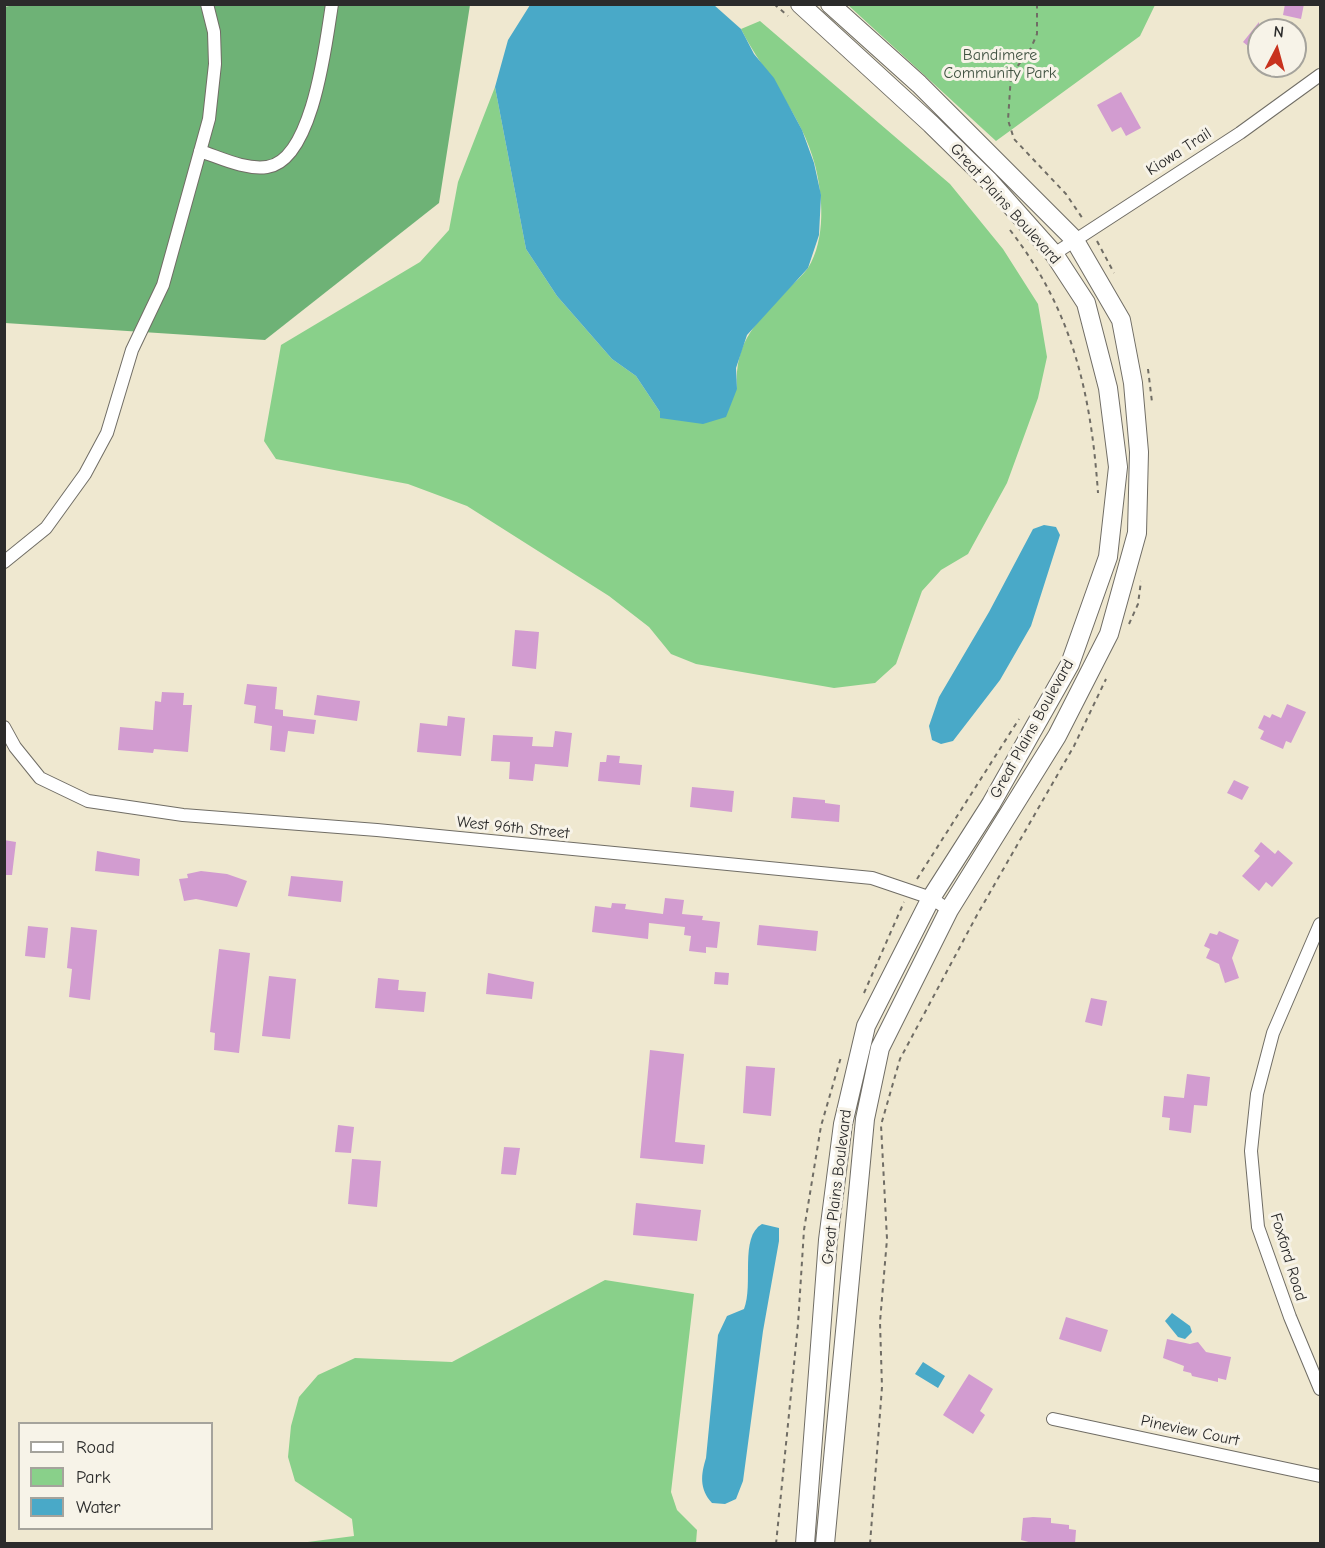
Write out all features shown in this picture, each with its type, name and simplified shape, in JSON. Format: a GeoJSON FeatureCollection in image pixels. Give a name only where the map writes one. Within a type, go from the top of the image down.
{"type":"FeatureCollection","features":[{"type":"Feature","properties":{"kind":"main road","name":"Great Plains Boulevard"},"geometry":{"type":"LineString","coordinates":[[825,1544],[865,1119],[880,1048],[949,910],[1058,736],[1109,634],[1137,533],[1139,452],[1133,383],[1121,320],[1074,238],[919,84],[830,4]]}},
{"type":"Feature","properties":{"kind":"main road","name":"Great Plains Boulevard"},"geometry":{"type":"LineString","coordinates":[[796,12],[931,124],[989,181],[1054,254],[1086,303],[1108,388],[1118,467],[1108,557],[1071,664],[991,804],[931,898],[866,1026],[843,1124],[828,1240],[805,1544]]}},
{"type":"Feature","properties":{"kind":"street"},"geometry":{"type":"LineString","coordinates":[[4,562],[46,528],[85,474],[107,433],[132,350],[163,285],[209,119],[215,64],[214,32],[207,4]]}},
{"type":"Feature","properties":{"kind":"street"},"geometry":{"type":"LineString","coordinates":[[200,151],[236,164],[267,167],[286,159],[301,139],[322,68],[332,4]]}},
{"type":"Feature","properties":{"kind":"street","name":"Kiowa Trail"},"geometry":{"type":"LineString","coordinates":[[1054,254],[1074,238],[1240,133],[1320,75]]}},
{"type":"Feature","properties":{"kind":"street","name":"West 96th Street"},"geometry":{"type":"LineString","coordinates":[[4,727],[15,747],[40,778],[88,801],[183,815],[872,878],[931,898],[949,910]]}},
{"type":"Feature","properties":{"kind":"street","name":"Foxford Road"},"geometry":{"type":"LineString","coordinates":[[1320,924],[1273,1033],[1257,1094],[1251,1151],[1258,1227],[1290,1317],[1320,1389]]}},
{"type":"Feature","properties":{"kind":"street","name":"Pineview Court"},"geometry":{"type":"LineString","coordinates":[[1053,1419],[1320,1476]]}},
{"type":"Feature","properties":{"kind":"path"},"geometry":{"type":"LineString","coordinates":[[774,4],[796,12]]}},
{"type":"Feature","properties":{"kind":"path"},"geometry":{"type":"LineString","coordinates":[[1004,223],[1035,267],[1072,341],[1086,392],[1095,444],[1098,496]]}},
{"type":"Feature","properties":{"kind":"path"},"geometry":{"type":"LineString","coordinates":[[863,994],[909,891],[1020,718]]}},
{"type":"Feature","properties":{"kind":"path"},"geometry":{"type":"LineString","coordinates":[[776,1544],[798,1324],[804,1230],[821,1126],[842,1056]]}},
{"type":"Feature","properties":{"kind":"green space"},"geometry":{"type":"Polygon","coordinates":[[[20,4],[470,5],[439,203],[265,340],[5,323],[4,7],[20,4]]]}},
{"type":"Feature","properties":{"kind":"green space","name":"Bandimere Community Park"},"geometry":{"type":"Polygon","coordinates":[[[848,5],[1155,5],[1140,36],[996,141],[848,5]]]}},
{"type":"Feature","properties":{"kind":"green space"},"geometry":{"type":"Polygon","coordinates":[[[760,21],[950,184],[1003,249],[1038,304],[1047,357],[1038,398],[1007,483],[968,554],[941,570],[922,591],[896,664],[875,683],[834,688],[696,664],[671,654],[649,627],[609,596],[467,506],[408,484],[276,459],[264,441],[281,345],[420,262],[449,230],[458,182],[495,87],[526,249],[557,296],[612,359],[636,376],[660,412],[660,418],[737,389],[737,372],[744,344],[758,322],[808,268],[818,244],[821,217],[818,177],[809,146],[792,111],[741,29],[760,21]]]}},
{"type":"Feature","properties":{"kind":"green space"},"geometry":{"type":"Polygon","coordinates":[[[605,1280],[694,1294],[671,1492],[677,1510],[697,1530],[696,1543],[300,1543],[354,1536],[352,1519],[295,1481],[288,1457],[291,1426],[299,1397],[318,1375],[355,1358],[452,1362],[605,1280]]]}},
{"type":"Feature","properties":{"kind":"water"},"geometry":{"type":"Polygon","coordinates":[[[530,5],[714,5],[741,29],[754,54],[774,78],[802,130],[814,163],[821,195],[819,235],[808,268],[747,335],[736,368],[737,389],[726,417],[703,424],[660,418],[660,412],[636,376],[612,359],[557,296],[526,249],[495,87],[508,40],[530,5]]]}},
{"type":"Feature","properties":{"kind":"water"},"geometry":{"type":"Polygon","coordinates":[[[1044,525],[1056,527],[1060,535],[1031,626],[1000,680],[953,741],[941,744],[932,740],[929,726],[939,697],[989,612],[1033,529],[1044,525]]]}},
{"type":"Feature","properties":{"kind":"water"},"geometry":{"type":"Polygon","coordinates":[[[762,1224],[779,1228],[779,1241],[763,1331],[743,1481],[736,1499],[725,1504],[712,1503],[703,1487],[702,1476],[706,1458],[718,1335],[727,1316],[744,1309],[747,1299],[751,1239],[755,1230],[762,1224]]]}},
{"type":"Feature","properties":{"kind":"water"},"geometry":{"type":"Polygon","coordinates":[[[1172,1313],[1190,1326],[1192,1332],[1185,1339],[1178,1337],[1165,1321],[1172,1313]]]}},
{"type":"Feature","properties":{"kind":"water"},"geometry":{"type":"Polygon","coordinates":[[[923,1362],[945,1376],[938,1388],[915,1374],[923,1362]]]}},
{"type":"Feature","properties":{"kind":"building"},"geometry":{"type":"Polygon","coordinates":[[[1285,4],[1304,4],[1301,18],[1283,15],[1285,4]]]}},
{"type":"Feature","properties":{"kind":"building"},"geometry":{"type":"Polygon","coordinates":[[[1121,92],[1141,128],[1126,136],[1121,127],[1112,132],[1097,105],[1121,92]]]}},
{"type":"Feature","properties":{"kind":"building"},"geometry":{"type":"Polygon","coordinates":[[[515,630],[539,632],[536,669],[512,666],[515,630]]]}},
{"type":"Feature","properties":{"kind":"building"},"geometry":{"type":"Polygon","coordinates":[[[247,684],[277,687],[275,709],[283,710],[283,716],[316,720],[314,734],[288,731],[285,752],[270,750],[272,726],[254,723],[256,706],[244,704],[247,684]]]}},
{"type":"Feature","properties":{"kind":"building"},"geometry":{"type":"Polygon","coordinates":[[[162,692],[184,693],[183,705],[192,705],[188,752],[154,749],[153,753],[118,750],[120,727],[153,730],[155,701],[161,702],[162,692]]]}},
{"type":"Feature","properties":{"kind":"building"},"geometry":{"type":"Polygon","coordinates":[[[317,695],[360,701],[357,721],[314,715],[317,695]]]}},
{"type":"Feature","properties":{"kind":"building"},"geometry":{"type":"Polygon","coordinates":[[[1287,704],[1306,712],[1291,743],[1286,741],[1283,749],[1260,739],[1264,731],[1258,728],[1264,715],[1270,718],[1272,714],[1281,718],[1287,704]]]}},
{"type":"Feature","properties":{"kind":"building"},"geometry":{"type":"Polygon","coordinates":[[[448,716],[465,718],[461,756],[417,752],[420,723],[447,726],[448,716]]]}},
{"type":"Feature","properties":{"kind":"building"},"geometry":{"type":"Polygon","coordinates":[[[555,731],[572,733],[568,767],[535,764],[533,781],[509,779],[510,762],[491,761],[493,735],[533,737],[532,746],[553,747],[555,731]]]}},
{"type":"Feature","properties":{"kind":"building"},"geometry":{"type":"Polygon","coordinates":[[[607,755],[620,756],[619,763],[642,765],[640,785],[598,781],[600,762],[606,762],[607,755]]]}},
{"type":"Feature","properties":{"kind":"building"},"geometry":{"type":"Polygon","coordinates":[[[1234,780],[1249,787],[1242,800],[1227,793],[1234,780]]]}},
{"type":"Feature","properties":{"kind":"building"},"geometry":{"type":"Polygon","coordinates":[[[692,787],[734,791],[732,812],[690,807],[692,787]]]}},
{"type":"Feature","properties":{"kind":"building"},"geometry":{"type":"Polygon","coordinates":[[[793,797],[825,800],[825,803],[840,805],[839,822],[791,818],[793,797]]]}},
{"type":"Feature","properties":{"kind":"building"},"geometry":{"type":"Polygon","coordinates":[[[4,840],[16,842],[12,875],[4,875],[4,840]]]}},
{"type":"Feature","properties":{"kind":"building"},"geometry":{"type":"Polygon","coordinates":[[[1261,842],[1275,854],[1278,850],[1293,863],[1272,887],[1266,882],[1259,891],[1242,876],[1260,856],[1254,851],[1261,842]]]}},
{"type":"Feature","properties":{"kind":"building"},"geometry":{"type":"Polygon","coordinates":[[[97,851],[140,859],[139,876],[95,871],[97,851]]]}},
{"type":"Feature","properties":{"kind":"building"},"geometry":{"type":"Polygon","coordinates":[[[201,871],[227,874],[247,881],[237,907],[196,899],[184,901],[179,879],[188,878],[187,874],[201,871]]]}},
{"type":"Feature","properties":{"kind":"building"},"geometry":{"type":"Polygon","coordinates":[[[291,876],[343,881],[341,902],[288,896],[291,876]]]}},
{"type":"Feature","properties":{"kind":"building"},"geometry":{"type":"Polygon","coordinates":[[[665,898],[684,900],[682,914],[703,916],[702,920],[720,922],[717,948],[706,947],[706,953],[689,951],[691,936],[684,935],[685,927],[649,923],[648,939],[592,932],[595,906],[611,908],[612,903],[626,904],[625,909],[663,914],[665,898]]]}},
{"type":"Feature","properties":{"kind":"building"},"geometry":{"type":"Polygon","coordinates":[[[759,925],[818,931],[816,951],[757,945],[759,925]]]}},
{"type":"Feature","properties":{"kind":"building"},"geometry":{"type":"Polygon","coordinates":[[[28,926],[48,928],[45,958],[25,956],[28,926]]]}},
{"type":"Feature","properties":{"kind":"building"},"geometry":{"type":"Polygon","coordinates":[[[71,927],[97,930],[90,1000],[69,997],[72,969],[67,968],[71,927]]]}},
{"type":"Feature","properties":{"kind":"building"},"geometry":{"type":"Polygon","coordinates":[[[1219,931],[1239,940],[1232,958],[1239,978],[1225,983],[1219,964],[1206,958],[1210,949],[1204,946],[1210,933],[1217,935],[1219,931]]]}},
{"type":"Feature","properties":{"kind":"building"},"geometry":{"type":"Polygon","coordinates":[[[219,949],[250,953],[239,1053],[214,1050],[215,1033],[210,1032],[219,949]]]}},
{"type":"Feature","properties":{"kind":"building"},"geometry":{"type":"Polygon","coordinates":[[[715,972],[729,973],[728,985],[714,984],[715,972]]]}},
{"type":"Feature","properties":{"kind":"building"},"geometry":{"type":"Polygon","coordinates":[[[488,973],[534,982],[532,999],[486,994],[488,973]]]}},
{"type":"Feature","properties":{"kind":"building"},"geometry":{"type":"Polygon","coordinates":[[[269,976],[296,979],[290,1039],[262,1036],[269,976]]]}},
{"type":"Feature","properties":{"kind":"building"},"geometry":{"type":"Polygon","coordinates":[[[378,978],[399,980],[398,990],[426,992],[424,1012],[375,1008],[378,978]]]}},
{"type":"Feature","properties":{"kind":"building"},"geometry":{"type":"Polygon","coordinates":[[[1091,998],[1107,1001],[1102,1026],[1085,1022],[1091,998]]]}},
{"type":"Feature","properties":{"kind":"building"},"geometry":{"type":"Polygon","coordinates":[[[650,1050],[684,1054],[675,1142],[705,1145],[703,1164],[640,1158],[650,1050]]]}},
{"type":"Feature","properties":{"kind":"building"},"geometry":{"type":"Polygon","coordinates":[[[746,1066],[775,1068],[771,1116],[743,1113],[746,1066]]]}},
{"type":"Feature","properties":{"kind":"building"},"geometry":{"type":"Polygon","coordinates":[[[1187,1074],[1210,1077],[1207,1106],[1194,1105],[1191,1133],[1169,1130],[1170,1118],[1162,1117],[1164,1096],[1184,1098],[1187,1074]]]}},
{"type":"Feature","properties":{"kind":"building"},"geometry":{"type":"Polygon","coordinates":[[[338,1125],[354,1127],[351,1153],[335,1152],[338,1125]]]}},
{"type":"Feature","properties":{"kind":"building"},"geometry":{"type":"Polygon","coordinates":[[[504,1147],[520,1148],[516,1175],[501,1174],[504,1147]]]}},
{"type":"Feature","properties":{"kind":"building"},"geometry":{"type":"Polygon","coordinates":[[[352,1159],[381,1161],[377,1207],[348,1204],[352,1159]]]}},
{"type":"Feature","properties":{"kind":"building"},"geometry":{"type":"Polygon","coordinates":[[[636,1203],[701,1210],[697,1241],[633,1235],[636,1203]]]}},
{"type":"Feature","properties":{"kind":"building"},"geometry":{"type":"Polygon","coordinates":[[[1066,1317],[1108,1330],[1101,1352],[1059,1339],[1066,1317]]]}},
{"type":"Feature","properties":{"kind":"building"},"geometry":{"type":"Polygon","coordinates":[[[1167,1339],[1190,1344],[1198,1342],[1206,1352],[1231,1357],[1226,1380],[1218,1378],[1218,1382],[1192,1376],[1191,1373],[1183,1371],[1184,1366],[1163,1358],[1167,1339]]]}},
{"type":"Feature","properties":{"kind":"building"},"geometry":{"type":"Polygon","coordinates":[[[969,1374],[993,1389],[980,1411],[985,1415],[973,1434],[943,1415],[969,1374]]]}},
{"type":"Feature","properties":{"kind":"building"},"geometry":{"type":"Polygon","coordinates":[[[1023,1518],[1051,1518],[1051,1523],[1069,1525],[1069,1529],[1076,1530],[1075,1544],[1036,1544],[1021,1540],[1023,1518]]]}}]}
